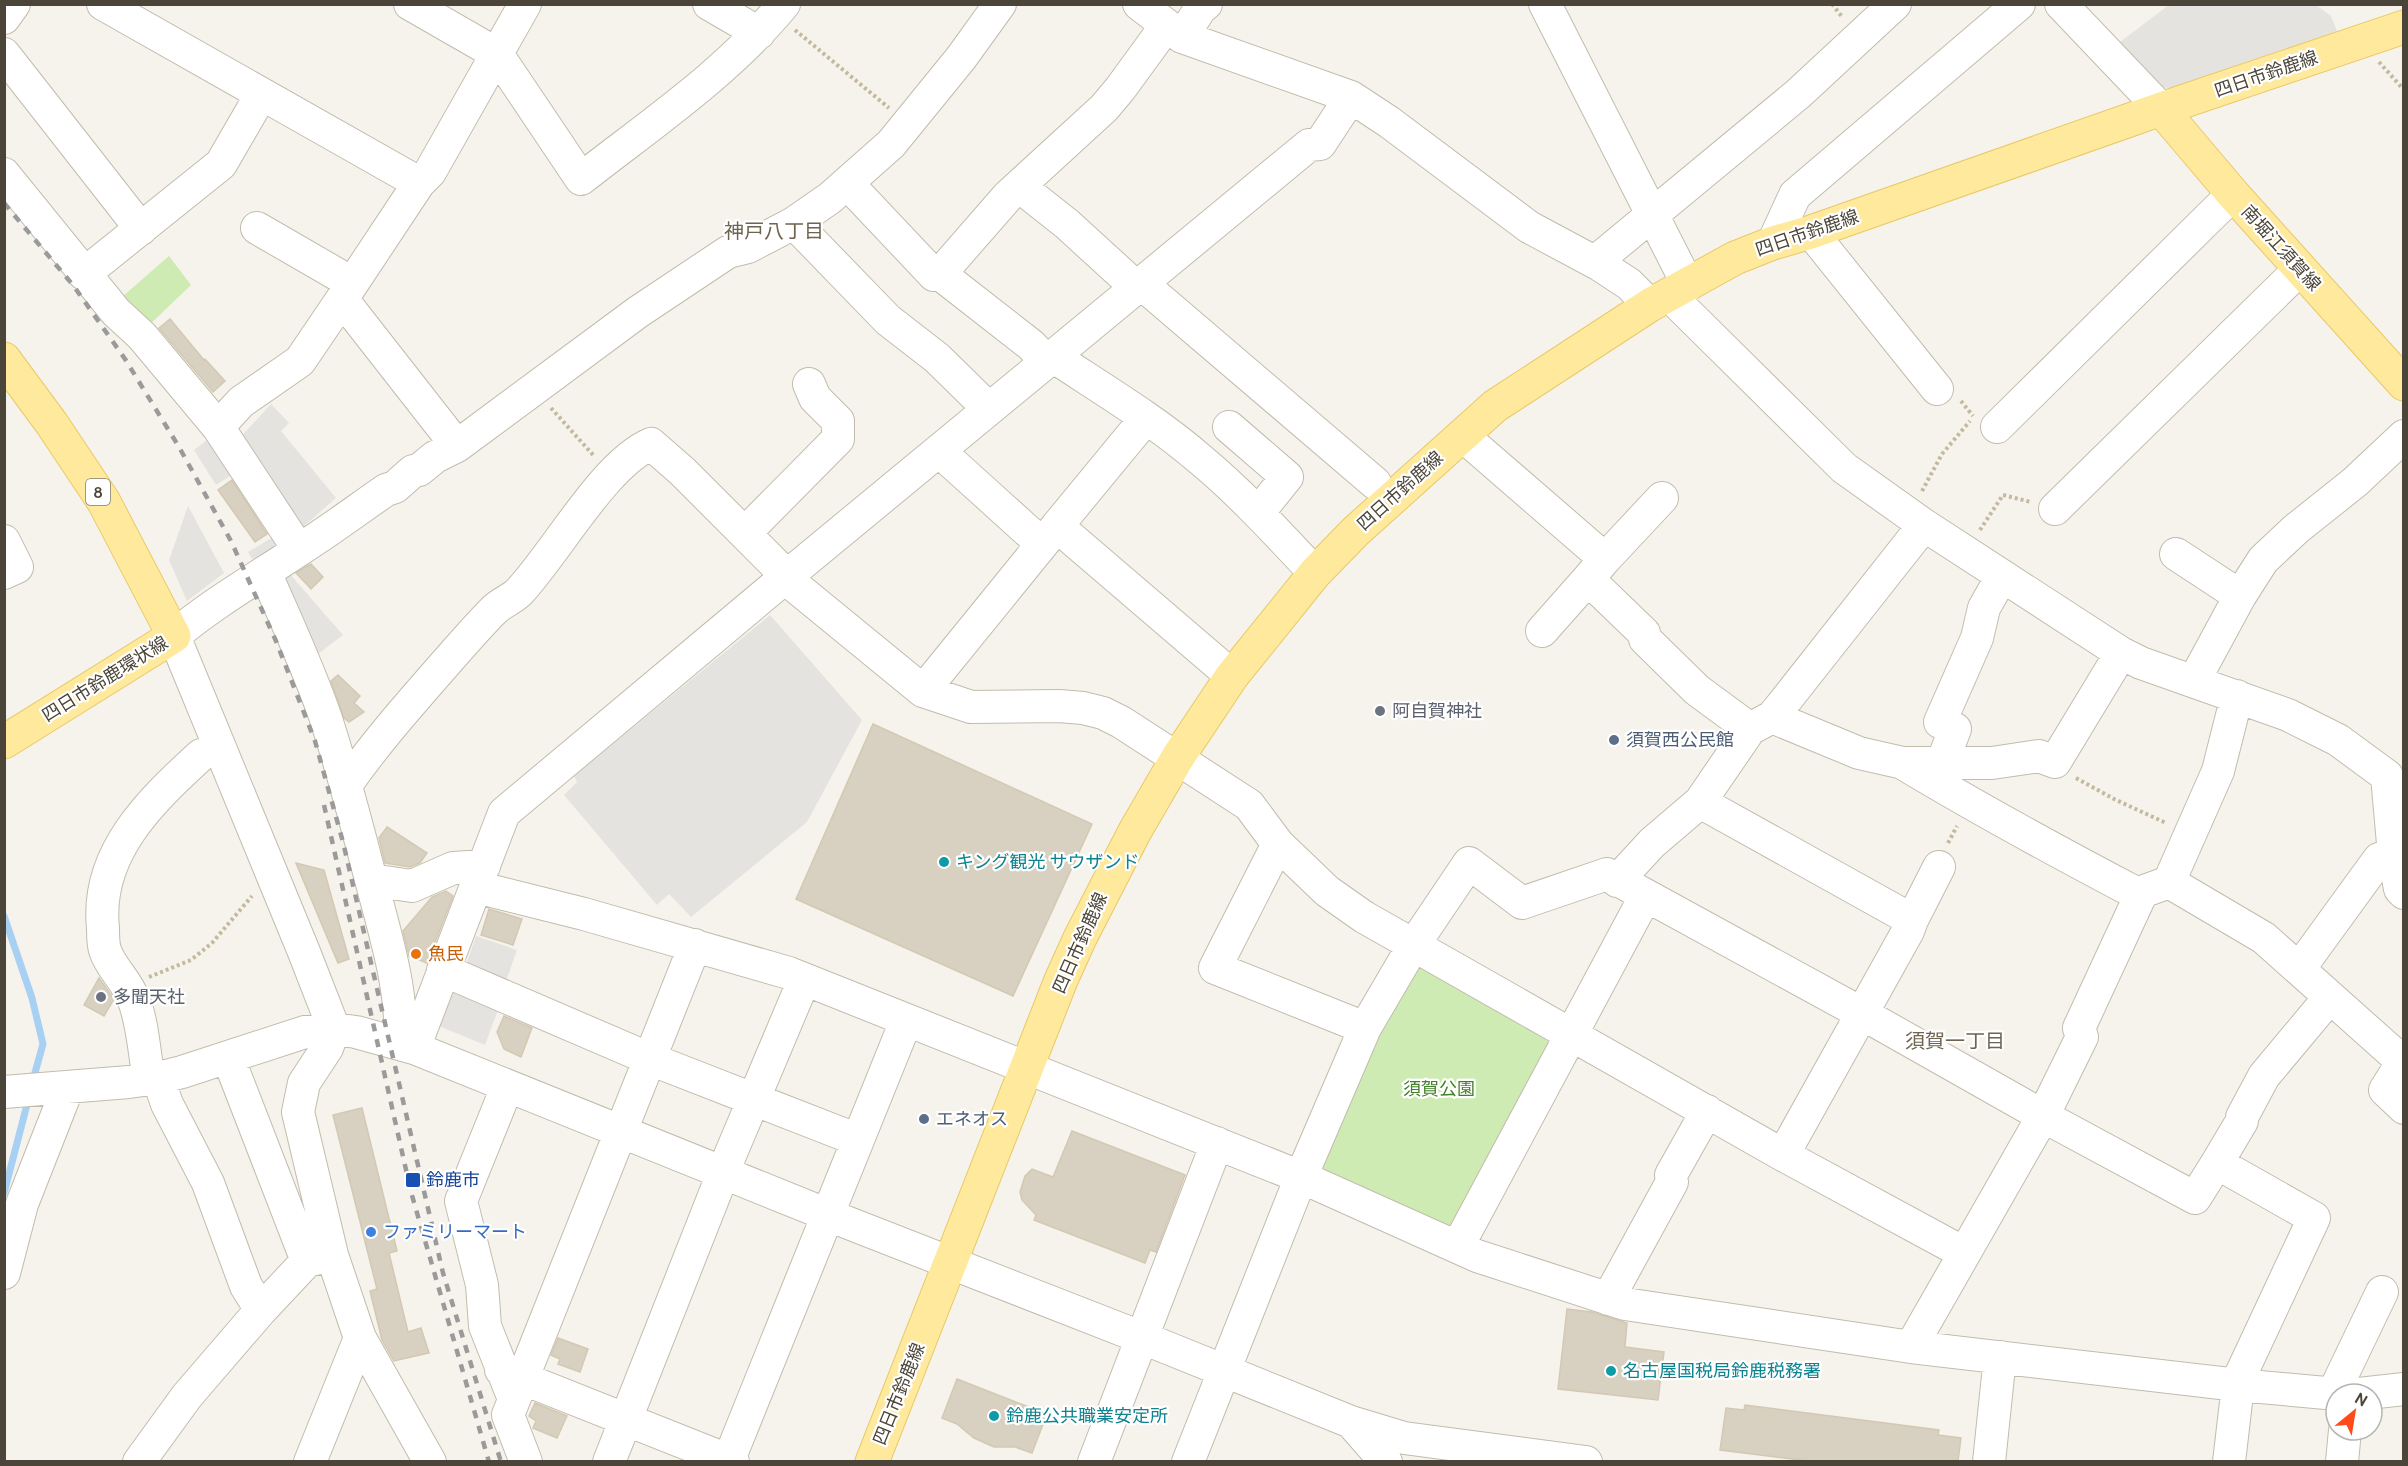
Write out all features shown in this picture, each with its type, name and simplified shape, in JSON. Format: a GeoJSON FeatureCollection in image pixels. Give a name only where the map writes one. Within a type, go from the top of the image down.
{"type":"FeatureCollection","features":[{"type":"Feature","properties":{"kind":"main road","name":"四日市鈴鹿線"},"geometry":{"type":"LineString","coordinates":[[872,1461],[1061,980],[1130,840],[1178,757],[1232,676],[1316,573],[1356,531],[1495,406],[1669,295],[1735,258],[2403,27]]}},
{"type":"Feature","properties":{"kind":"main road","name":"南堀江須賀線"},"geometry":{"type":"LineString","coordinates":[[2161,109],[2233,194],[2403,384]]}},
{"type":"Feature","properties":{"kind":"main road","name":"四日市鈴鹿環状線"},"geometry":{"type":"LineString","coordinates":[[4,359],[105,502],[174,636],[4,742]]}},
{"type":"Feature","properties":{"kind":"street"},"geometry":{"type":"LineString","coordinates":[[103,4],[419,183]]}},
{"type":"Feature","properties":{"kind":"street"},"geometry":{"type":"LineString","coordinates":[[410,4],[497,54],[581,179],[709,79],[773,17]]}},
{"type":"Feature","properties":{"kind":"street"},"geometry":{"type":"LineString","coordinates":[[218,427],[241,402],[300,361],[419,183],[430,172],[525,4]]}},
{"type":"Feature","properties":{"kind":"street"},"geometry":{"type":"LineString","coordinates":[[709,4],[773,17]]}},
{"type":"Feature","properties":{"kind":"street"},"geometry":{"type":"LineString","coordinates":[[319,1258],[298,1112],[304,1083],[327,1048],[334,1029],[174,636],[195,618],[386,490],[395,487],[413,471],[419,470],[435,457],[457,447],[638,312],[728,252],[748,248],[794,223],[830,198],[891,144],[961,58],[1000,4]]}},
{"type":"Feature","properties":{"kind":"street"},"geometry":{"type":"LineString","coordinates":[[1139,4],[1174,32],[1351,97],[1389,122],[1529,227],[1595,262],[1629,284],[1669,295],[1844,468],[1917,520],[2121,653],[2141,663],[2237,696],[2314,727],[2395,768],[2394,855],[2400,889],[2403,893]]}},
{"type":"Feature","properties":{"kind":"street"},"geometry":{"type":"LineString","coordinates":[[847,183],[934,275],[940,274],[955,254],[1018,186],[1104,108],[1174,32],[1206,4]]}},
{"type":"Feature","properties":{"kind":"street"},"geometry":{"type":"LineString","coordinates":[[1545,4],[1652,214],[1669,295]]}},
{"type":"Feature","properties":{"kind":"street"},"geometry":{"type":"LineString","coordinates":[[1595,262],[1798,94],[1895,4]]}},
{"type":"Feature","properties":{"kind":"street"},"geometry":{"type":"LineString","coordinates":[[1773,243],[1795,195],[2019,4]]}},
{"type":"Feature","properties":{"kind":"street"},"geometry":{"type":"LineString","coordinates":[[2061,4],[2161,109]]}},
{"type":"Feature","properties":{"kind":"street"},"geometry":{"type":"LineString","coordinates":[[4,54],[141,229]]}},
{"type":"Feature","properties":{"kind":"street"},"geometry":{"type":"LineString","coordinates":[[84,274],[221,164],[261,95]]}},
{"type":"Feature","properties":{"kind":"street"},"geometry":{"type":"LineString","coordinates":[[407,1046],[443,970],[504,813],[1309,145],[1320,144],[1351,97]]}},
{"type":"Feature","properties":{"kind":"street"},"geometry":{"type":"LineString","coordinates":[[4,174],[116,312],[142,336],[218,427],[299,550]]}},
{"type":"Feature","properties":{"kind":"street"},"geometry":{"type":"LineString","coordinates":[[1018,186],[1067,224],[1375,483]]}},
{"type":"Feature","properties":{"kind":"street"},"geometry":{"type":"LineString","coordinates":[[1989,417],[2233,194]]}},
{"type":"Feature","properties":{"kind":"street"},"geometry":{"type":"LineString","coordinates":[[794,223],[888,320],[937,358],[989,409]]}},
{"type":"Feature","properties":{"kind":"street"},"geometry":{"type":"LineString","coordinates":[[257,228],[347,291],[457,447]]}},
{"type":"Feature","properties":{"kind":"street"},"geometry":{"type":"LineString","coordinates":[[1811,232],[1937,390]]}},
{"type":"Feature","properties":{"kind":"street"},"geometry":{"type":"LineString","coordinates":[[2055,509],[2300,269]]}},
{"type":"Feature","properties":{"kind":"street"},"geometry":{"type":"LineString","coordinates":[[940,274],[1051,360],[1146,418],[1201,460],[1258,513],[1316,573]]}},
{"type":"Feature","properties":{"kind":"street"},"geometry":{"type":"LineString","coordinates":[[745,533],[838,439],[838,421],[815,398],[809,384]]}},
{"type":"Feature","properties":{"kind":"street"},"geometry":{"type":"LineString","coordinates":[[1201,460],[1261,386]]}},
{"type":"Feature","properties":{"kind":"street"},"geometry":{"type":"LineString","coordinates":[[923,691],[1146,418]]}},
{"type":"Feature","properties":{"kind":"street"},"geometry":{"type":"LineString","coordinates":[[1229,427],[1287,477],[1258,513]]}},
{"type":"Feature","properties":{"kind":"street"},"geometry":{"type":"LineString","coordinates":[[1462,436],[1597,569],[1644,633],[1645,639],[1697,690],[1761,723],[1859,753],[1903,763],[1992,763],[2040,756],[2055,762],[2121,653]]}},
{"type":"Feature","properties":{"kind":"street"},"geometry":{"type":"LineString","coordinates":[[2194,681],[2240,596],[2263,560],[2279,544],[2355,482],[2403,436]]}},
{"type":"Feature","properties":{"kind":"street"},"geometry":{"type":"LineString","coordinates":[[346,785],[401,714],[494,609],[517,595],[611,476],[639,449],[651,444],[745,533],[786,577],[923,691],[971,708],[1059,706],[1083,708],[1102,713],[1121,722],[1249,805],[1278,844],[1327,891],[1364,916],[1570,1035],[1964,1253]]}},
{"type":"Feature","properties":{"kind":"street"},"geometry":{"type":"LineString","coordinates":[[939,450],[1232,676]]}},
{"type":"Feature","properties":{"kind":"street"},"geometry":{"type":"LineString","coordinates":[[1542,631],[1662,498]]}},
{"type":"Feature","properties":{"kind":"street"},"geometry":{"type":"LineString","coordinates":[[1188,1461],[1301,1177],[1365,1028],[1413,946],[1469,863],[1522,903],[1612,877],[1700,802],[1917,520]]}},
{"type":"Feature","properties":{"kind":"street"},"geometry":{"type":"LineString","coordinates":[[4,541],[17,567],[4,573]]}},
{"type":"Feature","properties":{"kind":"street"},"geometry":{"type":"LineString","coordinates":[[2176,554],[2240,596]]}},
{"type":"Feature","properties":{"kind":"street"},"geometry":{"type":"LineString","coordinates":[[265,572],[308,670],[326,718],[385,932],[407,1046]]}},
{"type":"Feature","properties":{"kind":"street"},"geometry":{"type":"LineString","coordinates":[[1942,763],[1955,729],[1940,722],[1977,638],[1984,608],[2002,576]]}},
{"type":"Feature","properties":{"kind":"street"},"geometry":{"type":"LineString","coordinates":[[1911,1347],[2043,1116],[2082,1037],[2079,1028],[2156,887],[2190,834],[2218,771],[2237,696]]}},
{"type":"Feature","properties":{"kind":"street"},"geometry":{"type":"LineString","coordinates":[[201,755],[161,791],[136,819],[110,866],[103,890],[102,918],[105,951],[134,998],[154,1079],[208,1184],[246,1286],[261,1310]]}},
{"type":"Feature","properties":{"kind":"street"},"geometry":{"type":"LineString","coordinates":[[1903,763],[1970,804],[2134,892],[2156,887],[2264,938],[2402,1063],[2385,1090],[2403,1108]]}},
{"type":"Feature","properties":{"kind":"street"},"geometry":{"type":"LineString","coordinates":[[1700,802],[1912,920]]}},
{"type":"Feature","properties":{"kind":"street"},"geometry":{"type":"LineString","coordinates":[[1278,844],[1215,968],[1365,1028]]}},
{"type":"Feature","properties":{"kind":"street"},"geometry":{"type":"LineString","coordinates":[[2299,969],[2379,859],[2394,855]]}},
{"type":"Feature","properties":{"kind":"street"},"geometry":{"type":"LineString","coordinates":[[1784,1155],[1908,931],[1939,867]]}},
{"type":"Feature","properties":{"kind":"street"},"geometry":{"type":"LineString","coordinates":[[371,880],[412,886],[453,868],[584,914],[695,945],[804,980],[1301,1177],[1477,1256],[1624,1304],[1911,1347],[2237,1385],[2324,1392]]}},
{"type":"Feature","properties":{"kind":"street"},"geometry":{"type":"LineString","coordinates":[[1612,877],[2195,1198],[2242,1121],[2264,1076],[2330,997]]}},
{"type":"Feature","properties":{"kind":"street"},"geometry":{"type":"LineString","coordinates":[[1458,1246],[1645,897]]}},
{"type":"Feature","properties":{"kind":"street"},"geometry":{"type":"LineString","coordinates":[[526,1461],[508,1415],[512,1382],[622,1132],[695,945]]}},
{"type":"Feature","properties":{"kind":"street"},"geometry":{"type":"LineString","coordinates":[[443,970],[650,1059],[858,1140]]}},
{"type":"Feature","properties":{"kind":"street"},"geometry":{"type":"LineString","coordinates":[[609,1461],[753,1099],[804,980]]}},
{"type":"Feature","properties":{"kind":"street"},"geometry":{"type":"LineString","coordinates":[[507,1087],[461,1201],[482,1285],[485,1326],[512,1382],[624,1420],[730,1461],[906,1021]]}},
{"type":"Feature","properties":{"kind":"street"},"geometry":{"type":"LineString","coordinates":[[6,1092],[154,1079],[305,1032],[334,1029],[356,1032],[407,1046],[951,1264],[1224,1370],[1352,1422],[1395,1450],[1425,1461]]}},
{"type":"Feature","properties":{"kind":"street"},"geometry":{"type":"LineString","coordinates":[[228,1057],[319,1258],[360,1338],[430,1461]]}},
{"type":"Feature","properties":{"kind":"street"},"geometry":{"type":"LineString","coordinates":[[4,1273],[22,1204],[62,1088]]}},
{"type":"Feature","properties":{"kind":"street"},"geometry":{"type":"LineString","coordinates":[[1608,1299],[1672,1182],[1671,1176],[1707,1111]]}},
{"type":"Feature","properties":{"kind":"street"},"geometry":{"type":"LineString","coordinates":[[1094,1461],[1217,1143]]}},
{"type":"Feature","properties":{"kind":"street"},"geometry":{"type":"LineString","coordinates":[[2217,1163],[2314,1218],[2237,1385],[2229,1461]]}},
{"type":"Feature","properties":{"kind":"street"},"geometry":{"type":"LineString","coordinates":[[139,1461],[187,1396],[261,1310],[319,1258]]}},
{"type":"Feature","properties":{"kind":"street"},"geometry":{"type":"LineString","coordinates":[[2348,1382],[2382,1292]]}},
{"type":"Feature","properties":{"kind":"street"},"geometry":{"type":"LineString","coordinates":[[310,1461],[360,1338]]}},
{"type":"Feature","properties":{"kind":"street"},"geometry":{"type":"LineString","coordinates":[[1989,1461],[2000,1357]]}},
{"type":"Feature","properties":{"kind":"street"},"geometry":{"type":"LineString","coordinates":[[2384,1391],[2403,1389]]}},
{"type":"Feature","properties":{"kind":"street"},"geometry":{"type":"LineString","coordinates":[[2342,1461],[2344,1442]]}},
{"type":"Feature","properties":{"kind":"street"},"geometry":{"type":"LineString","coordinates":[[1395,1450],[1586,1461]]}},
{"type":"Feature","properties":{"kind":"path"},"geometry":{"type":"LineString","coordinates":[[773,17],[908,123]]}},
{"type":"Feature","properties":{"kind":"path"},"geometry":{"type":"LineString","coordinates":[[535,389],[611,476]]}},
{"type":"Feature","properties":{"kind":"path"},"geometry":{"type":"LineString","coordinates":[[1917,520],[1942,454],[1989,417]]}},
{"type":"Feature","properties":{"kind":"path"},"geometry":{"type":"LineString","coordinates":[[1966,552],[2003,495],[2055,509]]}},
{"type":"Feature","properties":{"kind":"path"},"geometry":{"type":"LineString","coordinates":[[2055,762],[2057,767],[2114,800],[2190,834]]}},
{"type":"Feature","properties":{"kind":"path"},"geometry":{"type":"LineString","coordinates":[[127,986],[191,960],[212,943],[257,891]]}},
{"type":"Feature","properties":{"kind":"green space"},"geometry":{"type":"Polygon","coordinates":[[[169,256],[191,285],[143,331],[115,303],[169,256]]]}},
{"type":"Feature","properties":{"kind":"green space","name":"須賀公園"},"geometry":{"type":"Polygon","coordinates":[[[1412,963],[1423,965],[1557,1047],[1455,1230],[1446,1234],[1314,1165],[1412,963]]]}},
{"type":"Feature","properties":{"kind":"shaded area"},"geometry":{"type":"Polygon","coordinates":[[[2169,5],[2316,5],[2331,16],[2337,31],[2171,88],[2158,87],[2116,45],[2169,5]]]}},
{"type":"Feature","properties":{"kind":"shaded area"},"geometry":{"type":"Polygon","coordinates":[[[271,404],[289,423],[281,431],[336,498],[297,532],[235,443],[271,404]]]}},
{"type":"Feature","properties":{"kind":"shaded area"},"geometry":{"type":"Polygon","coordinates":[[[212,436],[238,471],[216,485],[194,450],[212,436]]]}},
{"type":"Feature","properties":{"kind":"shaded area"},"geometry":{"type":"Polygon","coordinates":[[[188,506],[224,573],[187,601],[169,560],[188,506]]]}},
{"type":"Feature","properties":{"kind":"shaded area"},"geometry":{"type":"Polygon","coordinates":[[[280,533],[286,546],[255,564],[248,552],[280,533]]]}},
{"type":"Feature","properties":{"kind":"shaded area"},"geometry":{"type":"Polygon","coordinates":[[[289,573],[343,635],[309,661],[277,580],[289,573]]]}},
{"type":"Feature","properties":{"kind":"shaded area"},"geometry":{"type":"Polygon","coordinates":[[[770,615],[862,720],[807,822],[691,917],[669,894],[657,905],[564,795],[577,782],[574,776],[770,615]]]}},
{"type":"Feature","properties":{"kind":"shaded area"},"geometry":{"type":"Polygon","coordinates":[[[476,936],[517,950],[505,984],[465,968],[476,936]]]}},
{"type":"Feature","properties":{"kind":"shaded area"},"geometry":{"type":"Polygon","coordinates":[[[456,985],[501,1002],[485,1045],[439,1026],[456,985]]]}},
{"type":"Feature","properties":{"kind":"building"},"geometry":{"type":"Polygon","coordinates":[[[170,319],[225,381],[213,392],[159,328],[170,319]]]}},
{"type":"Feature","properties":{"kind":"building"},"geometry":{"type":"Polygon","coordinates":[[[232,480],[267,534],[255,542],[218,490],[232,480]]]}},
{"type":"Feature","properties":{"kind":"building"},"geometry":{"type":"Polygon","coordinates":[[[311,564],[323,577],[311,589],[296,573],[311,564]]]}},
{"type":"Feature","properties":{"kind":"building"},"geometry":{"type":"Polygon","coordinates":[[[338,675],[360,696],[354,703],[364,712],[349,722],[344,718],[331,681],[338,675]]]}},
{"type":"Feature","properties":{"kind":"building","name":"キング観光 サウザンド"},"geometry":{"type":"Polygon","coordinates":[[[873,724],[1092,824],[1013,996],[796,899],[873,724]]]}},
{"type":"Feature","properties":{"kind":"building"},"geometry":{"type":"Polygon","coordinates":[[[387,827],[427,853],[420,863],[410,867],[385,863],[379,838],[387,827]]]}},
{"type":"Feature","properties":{"kind":"building"},"geometry":{"type":"Polygon","coordinates":[[[296,863],[324,870],[349,959],[338,963],[296,863]]]}},
{"type":"Feature","properties":{"kind":"building"},"geometry":{"type":"Polygon","coordinates":[[[446,891],[453,896],[427,963],[409,956],[403,931],[432,897],[446,891]]]}},
{"type":"Feature","properties":{"kind":"building"},"geometry":{"type":"Polygon","coordinates":[[[489,909],[522,919],[513,945],[481,935],[489,909]]]}},
{"type":"Feature","properties":{"kind":"building","name":"多聞天社"},"geometry":{"type":"Polygon","coordinates":[[[99,978],[114,999],[104,1016],[84,1005],[99,978]]]}},
{"type":"Feature","properties":{"kind":"building"},"geometry":{"type":"Polygon","coordinates":[[[504,1016],[532,1028],[521,1057],[504,1049],[497,1032],[504,1016]]]}},
{"type":"Feature","properties":{"kind":"building"},"geometry":{"type":"Polygon","coordinates":[[[362,1108],[397,1251],[389,1253],[408,1332],[421,1328],[429,1353],[394,1361],[382,1340],[370,1291],[377,1289],[333,1115],[362,1108]]]}},
{"type":"Feature","properties":{"kind":"building"},"geometry":{"type":"Polygon","coordinates":[[[1072,1131],[1185,1175],[1156,1252],[1150,1250],[1145,1263],[1034,1220],[1036,1215],[1022,1200],[1020,1192],[1025,1176],[1032,1169],[1053,1177],[1072,1131]]]}},
{"type":"Feature","properties":{"kind":"building","name":"名古屋国税局鈴鹿税務署"},"geometry":{"type":"Polygon","coordinates":[[[1567,1309],[1592,1312],[1627,1323],[1625,1347],[1664,1352],[1658,1400],[1558,1389],[1567,1309]]]}},
{"type":"Feature","properties":{"kind":"building"},"geometry":{"type":"Polygon","coordinates":[[[558,1338],[588,1349],[580,1372],[558,1364],[560,1359],[551,1355],[558,1338]]]}},
{"type":"Feature","properties":{"kind":"building","name":"鈴鹿公共職業安定所"},"geometry":{"type":"Polygon","coordinates":[[[957,1379],[1047,1414],[1032,1453],[1015,1447],[994,1447],[974,1438],[957,1424],[942,1418],[957,1379]]]}},
{"type":"Feature","properties":{"kind":"building"},"geometry":{"type":"Polygon","coordinates":[[[535,1403],[567,1416],[557,1438],[533,1428],[536,1421],[529,1416],[535,1403]]]}},
{"type":"Feature","properties":{"kind":"building"},"geometry":{"type":"Polygon","coordinates":[[[1745,1405],[1939,1430],[1938,1435],[1961,1438],[1958,1461],[1808,1461],[1720,1450],[1726,1408],[1744,1410],[1745,1405]]]}},
{"type":"Feature","properties":{"kind":"waterway"},"geometry":{"type":"LineString","coordinates":[[4,916],[32,998],[43,1044],[33,1080]]}},
{"type":"Feature","properties":{"kind":"waterway"},"geometry":{"type":"LineString","coordinates":[[4,1193],[29,1097]]}},
{"type":"Feature","properties":{"kind":"railway"},"geometry":{"type":"LineString","coordinates":[[4,203],[73,285],[125,359],[179,447],[231,541],[276,641],[315,741],[343,842],[443,1273],[501,1462]]}},
{"type":"Feature","properties":{"kind":"railway"},"geometry":{"type":"LineString","coordinates":[[324,805],[411,1192],[489,1462]]}},
{"type":"Feature","properties":{"kind":"place","name":"阿自賀神社"},"geometry":{"type":"Point","coordinates":[1380,711]}},
{"type":"Feature","properties":{"kind":"place","name":"須賀西公民館"},"geometry":{"type":"Point","coordinates":[1614,740]}},
{"type":"Feature","properties":{"kind":"place","name":"キング観光 サウザンド"},"geometry":{"type":"Point","coordinates":[944,862]}},
{"type":"Feature","properties":{"kind":"place","name":"魚民"},"geometry":{"type":"Point","coordinates":[416,954]}},
{"type":"Feature","properties":{"kind":"place","name":"多聞天社"},"geometry":{"type":"Point","coordinates":[101,997]}},
{"type":"Feature","properties":{"kind":"place","name":"エネオス"},"geometry":{"type":"Point","coordinates":[924,1119]}},
{"type":"Feature","properties":{"kind":"place","name":"鈴鹿市"},"geometry":{"type":"Point","coordinates":[413,1180]}},
{"type":"Feature","properties":{"kind":"place","name":"ファミリーマート"},"geometry":{"type":"Point","coordinates":[371,1232]}},
{"type":"Feature","properties":{"kind":"place","name":"名古屋国税局鈴鹿税務署"},"geometry":{"type":"Point","coordinates":[1611,1371]}},
{"type":"Feature","properties":{"kind":"place","name":"鈴鹿公共職業安定所"},"geometry":{"type":"Point","coordinates":[994,1416]}},
{"type":"Feature","properties":{"kind":"district","name":"神戸八丁目"},"geometry":{"type":"Point","coordinates":[774,231]}},
{"type":"Feature","properties":{"kind":"district","name":"須賀一丁目"},"geometry":{"type":"Point","coordinates":[1955,1041]}}]}
